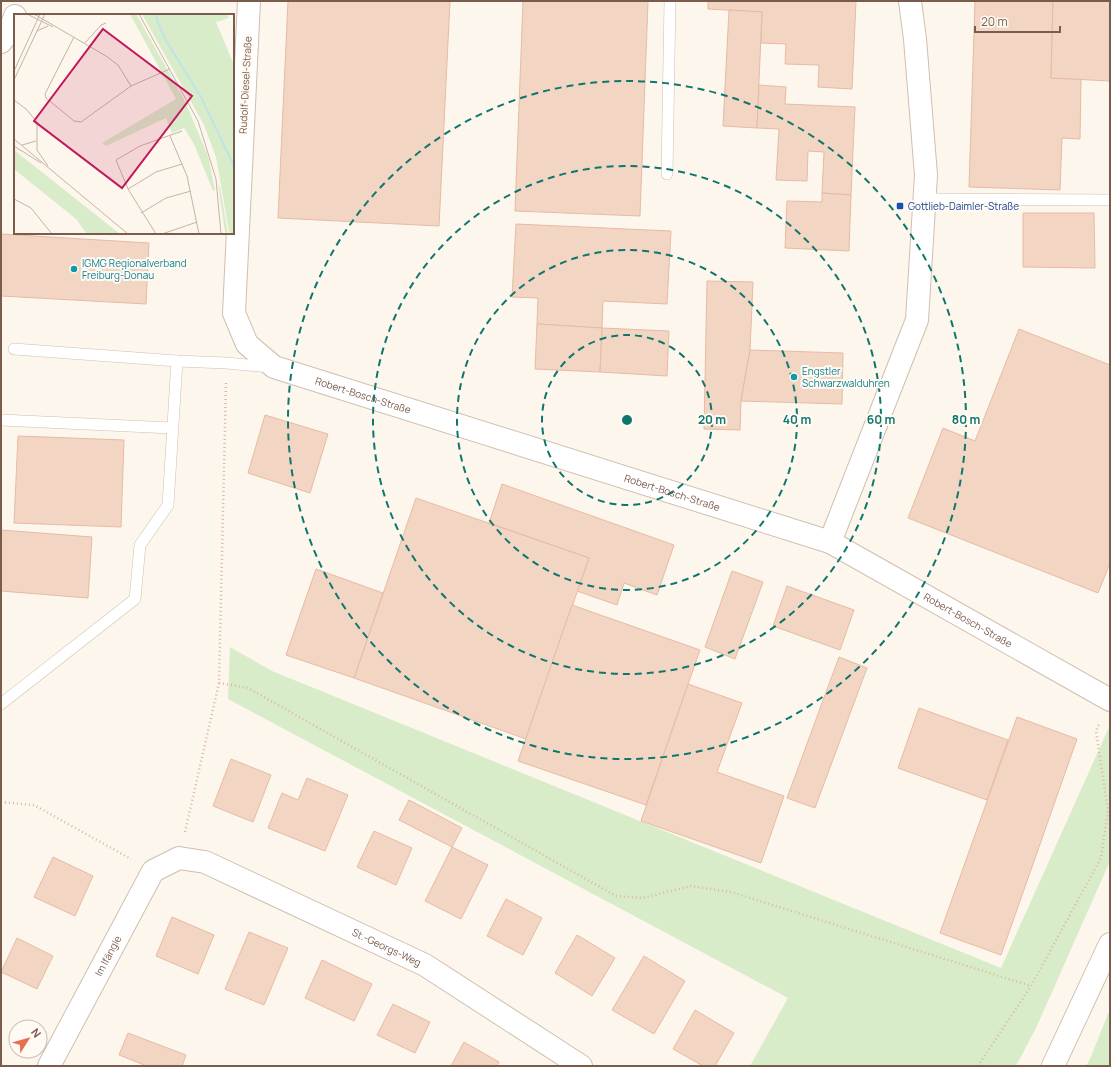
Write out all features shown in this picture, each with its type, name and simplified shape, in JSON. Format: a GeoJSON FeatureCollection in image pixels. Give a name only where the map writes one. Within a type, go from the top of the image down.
{"type":"FeatureCollection","features":[{"type":"Feature","properties":{"kind":"street"},"geometry":{"type":"LineString","coordinates":[[15,14],[20,1]]}},
{"type":"Feature","properties":{"kind":"street","name":"Rudolf-Diesel-Straße"},"geometry":{"type":"LineString","coordinates":[[234,313],[249,1]]}},
{"type":"Feature","properties":{"kind":"street"},"geometry":{"type":"LineString","coordinates":[[830,542],[917,320],[926,175],[915,39],[910,1]]}},
{"type":"Feature","properties":{"kind":"street"},"geometry":{"type":"LineString","coordinates":[[1,42],[10,30],[14,18]]}},
{"type":"Feature","properties":{"kind":"street","name":"Robert-Bosch-Straße"},"geometry":{"type":"LineString","coordinates":[[234,313],[247,344],[274,367],[830,542],[1110,700]]}},
{"type":"Feature","properties":{"kind":"street"},"geometry":{"type":"LineString","coordinates":[[153,870],[179,858]]}},
{"type":"Feature","properties":{"kind":"street","name":"St.-Georgs-Weg"},"geometry":{"type":"LineString","coordinates":[[179,858],[205,862],[425,965],[581,1066]]}},
{"type":"Feature","properties":{"kind":"street","name":"Im Ifängle"},"geometry":{"type":"LineString","coordinates":[[49,1066],[153,870]]}},
{"type":"Feature","properties":{"kind":"street"},"geometry":{"type":"LineString","coordinates":[[1053,1066],[1110,944]]}},
{"type":"Feature","properties":{"kind":"lane"},"geometry":{"type":"LineString","coordinates":[[667,174],[670,1]]}},
{"type":"Feature","properties":{"kind":"lane"},"geometry":{"type":"LineString","coordinates":[[925,199],[1110,200]]}},
{"type":"Feature","properties":{"kind":"lane"},"geometry":{"type":"LineString","coordinates":[[14,349],[274,367]]}},
{"type":"Feature","properties":{"kind":"lane"},"geometry":{"type":"LineString","coordinates":[[1,704],[134,599],[140,546],[168,505],[177,361]]}},
{"type":"Feature","properties":{"kind":"lane"},"geometry":{"type":"LineString","coordinates":[[1,420],[172,428]]}},
{"type":"Feature","properties":{"kind":"path"},"geometry":{"type":"LineString","coordinates":[[179,858],[219,683],[226,363]]}},
{"type":"Feature","properties":{"kind":"path"},"geometry":{"type":"LineString","coordinates":[[219,683],[248,688],[616,896],[642,898],[691,886],[731,892],[1031,986]]}},
{"type":"Feature","properties":{"kind":"path"},"geometry":{"type":"LineString","coordinates":[[978,1066],[1031,986],[1101,858],[1108,810],[1096,731]]}},
{"type":"Feature","properties":{"kind":"path"},"geometry":{"type":"LineString","coordinates":[[1,802],[34,805],[153,870]]}},
{"type":"Feature","properties":{"kind":"green space"},"geometry":{"type":"Polygon","coordinates":[[[230,647],[272,671],[1001,968],[1110,725],[1110,861],[1037,1026],[1016,1066],[750,1066],[788,998],[228,699],[230,647]]]}},
{"type":"Feature","properties":{"kind":"green space"},"geometry":{"type":"Polygon","coordinates":[[[1110,1009],[1110,1066],[1086,1066],[1090,1059],[1110,1009]]]}},
{"type":"Feature","properties":{"kind":"building"},"geometry":{"type":"Polygon","coordinates":[[[288,1],[450,1],[439,226],[278,218],[288,1]]]}},
{"type":"Feature","properties":{"kind":"building"},"geometry":{"type":"Polygon","coordinates":[[[523,1],[648,1],[640,216],[515,211],[523,1]]]}},
{"type":"Feature","properties":{"kind":"building"},"geometry":{"type":"Polygon","coordinates":[[[708,1],[856,1],[852,89],[818,87],[819,65],[785,64],[786,44],[761,43],[762,12],[708,9],[708,1]]]}},
{"type":"Feature","properties":{"kind":"building"},"geometry":{"type":"Polygon","coordinates":[[[975,1],[1053,1],[1051,78],[1081,79],[1080,139],[1062,138],[1060,190],[969,187],[975,1]]]}},
{"type":"Feature","properties":{"kind":"building"},"geometry":{"type":"Polygon","coordinates":[[[1053,1],[1109,1],[1110,81],[1051,78],[1053,1]]]}},
{"type":"Feature","properties":{"kind":"building"},"geometry":{"type":"Polygon","coordinates":[[[729,10],[762,12],[757,128],[723,126],[729,10]]]}},
{"type":"Feature","properties":{"kind":"building"},"geometry":{"type":"Polygon","coordinates":[[[759,85],[786,87],[785,104],[855,107],[851,195],[822,193],[824,152],[808,151],[807,181],[776,180],[779,129],[757,128],[759,85]]]}},
{"type":"Feature","properties":{"kind":"building"},"geometry":{"type":"Polygon","coordinates":[[[822,193],[851,195],[849,251],[785,248],[787,201],[822,202],[822,193]]]}},
{"type":"Feature","properties":{"kind":"building"},"geometry":{"type":"Polygon","coordinates":[[[1023,213],[1094,213],[1095,268],[1023,267],[1023,213]]]}},
{"type":"Feature","properties":{"kind":"building"},"geometry":{"type":"Polygon","coordinates":[[[516,224],[671,231],[667,304],[603,301],[602,328],[537,324],[538,298],[512,297],[516,224]]]}},
{"type":"Feature","properties":{"kind":"building","name":"IGMG Regionalverband Freiburg-Donau"},"geometry":{"type":"Polygon","coordinates":[[[1,234],[149,243],[146,304],[1,296],[1,234]]]}},
{"type":"Feature","properties":{"kind":"building"},"geometry":{"type":"Polygon","coordinates":[[[707,281],[753,282],[750,350],[741,401],[740,430],[704,429],[707,281]]]}},
{"type":"Feature","properties":{"kind":"building"},"geometry":{"type":"Polygon","coordinates":[[[537,324],[602,328],[600,372],[535,369],[537,324]]]}},
{"type":"Feature","properties":{"kind":"building"},"geometry":{"type":"Polygon","coordinates":[[[602,328],[669,331],[667,376],[600,372],[602,328]]]}},
{"type":"Feature","properties":{"kind":"building"},"geometry":{"type":"Polygon","coordinates":[[[1019,329],[1110,365],[1110,563],[1098,593],[908,518],[943,428],[975,441],[1019,329]]]}},
{"type":"Feature","properties":{"kind":"building","name":"Engstler Schwarzwalduhren"},"geometry":{"type":"Polygon","coordinates":[[[750,350],[843,353],[842,404],[741,401],[750,350]]]}},
{"type":"Feature","properties":{"kind":"building"},"geometry":{"type":"Polygon","coordinates":[[[265,415],[328,434],[310,493],[248,473],[265,415]]]}},
{"type":"Feature","properties":{"kind":"building"},"geometry":{"type":"Polygon","coordinates":[[[18,436],[124,440],[121,527],[14,523],[18,436]]]}},
{"type":"Feature","properties":{"kind":"building"},"geometry":{"type":"Polygon","coordinates":[[[502,484],[674,545],[657,595],[624,583],[617,605],[577,591],[589,558],[489,523],[502,484]]]}},
{"type":"Feature","properties":{"kind":"building"},"geometry":{"type":"Polygon","coordinates":[[[416,498],[589,558],[526,739],[354,678],[416,498]]]}},
{"type":"Feature","properties":{"kind":"building"},"geometry":{"type":"Polygon","coordinates":[[[1,530],[92,537],[88,598],[1,591],[1,530]]]}},
{"type":"Feature","properties":{"kind":"building"},"geometry":{"type":"Polygon","coordinates":[[[316,569],[383,593],[354,678],[286,655],[316,569]]]}},
{"type":"Feature","properties":{"kind":"building"},"geometry":{"type":"Polygon","coordinates":[[[732,571],[763,582],[735,659],[705,647],[732,571]]]}},
{"type":"Feature","properties":{"kind":"building"},"geometry":{"type":"Polygon","coordinates":[[[787,586],[854,610],[840,650],[773,626],[787,586]]]}},
{"type":"Feature","properties":{"kind":"building"},"geometry":{"type":"Polygon","coordinates":[[[572,605],[700,650],[646,805],[518,761],[572,605]]]}},
{"type":"Feature","properties":{"kind":"building"},"geometry":{"type":"Polygon","coordinates":[[[839,657],[867,668],[815,808],[787,798],[839,657]]]}},
{"type":"Feature","properties":{"kind":"building"},"geometry":{"type":"Polygon","coordinates":[[[688,684],[742,703],[717,772],[784,796],[761,863],[641,821],[688,684]]]}},
{"type":"Feature","properties":{"kind":"building"},"geometry":{"type":"Polygon","coordinates":[[[919,708],[1008,740],[987,800],[898,768],[919,708]]]}},
{"type":"Feature","properties":{"kind":"building"},"geometry":{"type":"Polygon","coordinates":[[[1017,717],[1077,739],[1001,955],[940,933],[1017,717]]]}},
{"type":"Feature","properties":{"kind":"building"},"geometry":{"type":"Polygon","coordinates":[[[231,759],[271,775],[253,822],[213,806],[231,759]]]}},
{"type":"Feature","properties":{"kind":"building"},"geometry":{"type":"Polygon","coordinates":[[[307,778],[348,795],[325,851],[268,828],[282,793],[298,800],[307,778]]]}},
{"type":"Feature","properties":{"kind":"building"},"geometry":{"type":"Polygon","coordinates":[[[409,800],[462,828],[452,847],[399,820],[409,800]]]}},
{"type":"Feature","properties":{"kind":"building"},"geometry":{"type":"Polygon","coordinates":[[[374,831],[412,848],[396,885],[357,867],[374,831]]]}},
{"type":"Feature","properties":{"kind":"building"},"geometry":{"type":"Polygon","coordinates":[[[452,847],[488,865],[461,919],[425,901],[452,847]]]}},
{"type":"Feature","properties":{"kind":"building"},"geometry":{"type":"Polygon","coordinates":[[[53,857],[93,876],[75,916],[34,897],[53,857]]]}},
{"type":"Feature","properties":{"kind":"building"},"geometry":{"type":"Polygon","coordinates":[[[506,899],[542,918],[523,955],[487,936],[506,899]]]}},
{"type":"Feature","properties":{"kind":"building"},"geometry":{"type":"Polygon","coordinates":[[[172,917],[214,935],[198,974],[156,956],[172,917]]]}},
{"type":"Feature","properties":{"kind":"building"},"geometry":{"type":"Polygon","coordinates":[[[249,932],[288,948],[264,1005],[225,989],[249,932]]]}},
{"type":"Feature","properties":{"kind":"building"},"geometry":{"type":"Polygon","coordinates":[[[577,935],[615,958],[592,996],[555,973],[577,935]]]}},
{"type":"Feature","properties":{"kind":"building"},"geometry":{"type":"Polygon","coordinates":[[[17,938],[53,956],[37,989],[1,972],[17,938]]]}},
{"type":"Feature","properties":{"kind":"building"},"geometry":{"type":"Polygon","coordinates":[[[644,956],[685,981],[654,1034],[612,1010],[644,956]]]}},
{"type":"Feature","properties":{"kind":"building"},"geometry":{"type":"Polygon","coordinates":[[[322,960],[372,984],[354,1021],[305,998],[322,960]]]}},
{"type":"Feature","properties":{"kind":"building"},"geometry":{"type":"Polygon","coordinates":[[[393,1004],[430,1022],[415,1053],[377,1035],[393,1004]]]}},
{"type":"Feature","properties":{"kind":"building"},"geometry":{"type":"Polygon","coordinates":[[[695,1010],[734,1033],[715,1066],[703,1066],[673,1049],[695,1010]]]}},
{"type":"Feature","properties":{"kind":"building"},"geometry":{"type":"Polygon","coordinates":[[[128,1033],[186,1055],[182,1066],[147,1066],[119,1055],[128,1033]]]}},
{"type":"Feature","properties":{"kind":"building"},"geometry":{"type":"Polygon","coordinates":[[[464,1042],[499,1062],[497,1066],[451,1066],[464,1042]]]}},
{"type":"Feature","properties":{"kind":"place","name":"Gottlieb-Daimler-Straße"},"geometry":{"type":"Point","coordinates":[900,206]}},
{"type":"Feature","properties":{"kind":"place","name":"IGMG Regionalverband Freiburg-Donau"},"geometry":{"type":"Point","coordinates":[74,269]}},
{"type":"Feature","properties":{"kind":"place","name":"Engstler Schwarzwalduhren"},"geometry":{"type":"Point","coordinates":[794,377]}}]}
